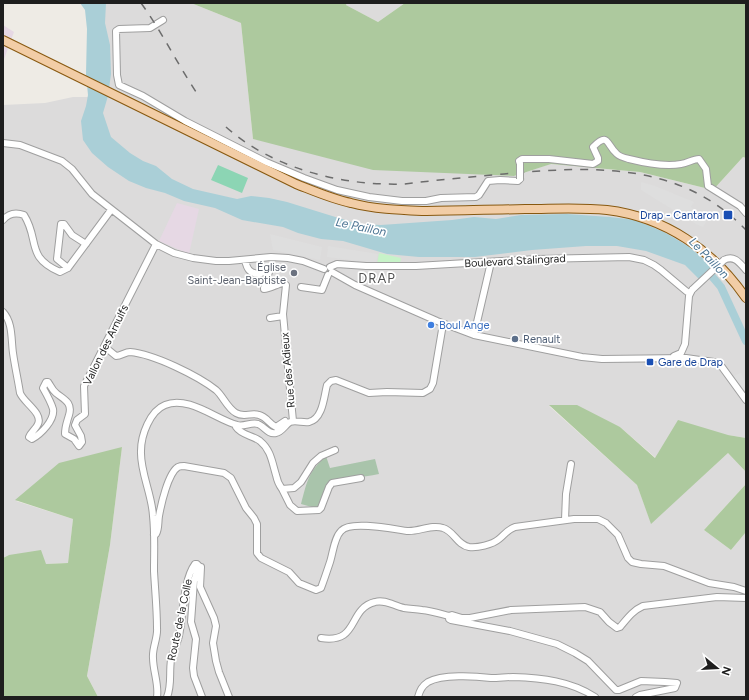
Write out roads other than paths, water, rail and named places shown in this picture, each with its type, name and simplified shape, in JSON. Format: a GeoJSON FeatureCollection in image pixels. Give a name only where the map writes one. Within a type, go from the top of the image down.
{"type":"FeatureCollection","features":[{"type":"Feature","properties":{"kind":"main road"},"geometry":{"type":"LineString","coordinates":[[3,39],[296,184],[336,199],[352,204],[422,211],[587,209],[622,213],[668,226],[685,233],[716,258],[746,293]]}},
{"type":"Feature","properties":{"kind":"main road"},"geometry":{"type":"LineString","coordinates":[[668,226],[709,255],[736,283],[746,298]]}},
{"type":"Feature","properties":{"kind":"street"},"geometry":{"type":"LineString","coordinates":[[163,20],[150,28],[119,29],[116,31],[117,75],[119,85],[143,96],[185,122],[291,173],[332,188],[359,195],[386,199],[419,201],[441,198],[476,197],[480,195],[488,181],[518,181],[520,179],[520,160],[549,159],[593,164],[598,161],[593,147],[601,140],[606,140],[618,155],[629,159],[663,164],[681,164],[700,159],[707,173],[707,186],[740,206],[746,213]]}},
{"type":"Feature","properties":{"kind":"street"},"geometry":{"type":"LineString","coordinates":[[3,143],[20,145],[62,161],[72,169],[92,194],[111,210],[156,244],[174,253],[193,258],[216,261],[271,257],[303,261],[329,271],[355,285],[443,324],[474,335],[582,357],[670,358],[684,354],[697,359],[714,362],[722,367],[746,400]]}},
{"type":"Feature","properties":{"kind":"street"},"geometry":{"type":"LineString","coordinates":[[3,220],[10,215],[18,213],[24,215],[30,227],[35,248],[39,257],[53,269],[60,272],[68,268],[111,210]]}},
{"type":"Feature","properties":{"kind":"street"},"geometry":{"type":"LineString","coordinates":[[68,268],[57,259],[61,224],[64,224],[72,235],[86,244]]}},
{"type":"Feature","properties":{"kind":"street","name":"Vallon des Arnulfs"},"geometry":{"type":"LineString","coordinates":[[3,312],[8,319],[11,328],[13,353],[20,393],[22,398],[38,415],[39,419],[39,423],[29,437],[32,439],[37,436],[47,425],[53,411],[44,388],[46,382],[48,382],[57,394],[65,399],[69,404],[70,413],[65,427],[65,434],[74,439],[79,446],[81,444],[81,436],[75,425],[77,420],[85,414],[84,386],[156,244]]}},
{"type":"Feature","properties":{"kind":"street","name":"Boulevard Stalingrad"},"geometry":{"type":"LineString","coordinates":[[329,271],[337,264],[366,266],[416,266],[538,259],[629,257],[644,260],[658,267],[686,291],[691,291]]}},
{"type":"Feature","properties":{"kind":"street"},"geometry":{"type":"LineString","coordinates":[[684,354],[691,291],[724,260],[730,258],[735,259],[746,270]]}},
{"type":"Feature","properties":{"kind":"street","name":"Rue des Adieux"},"geometry":{"type":"LineString","coordinates":[[245,260],[249,271],[259,274],[266,271],[269,272],[264,289],[267,290],[278,284],[285,283],[284,318],[293,419]]}},
{"type":"Feature","properties":{"kind":"street"},"geometry":{"type":"LineString","coordinates":[[474,335],[491,262]]}},
{"type":"Feature","properties":{"kind":"street"},"geometry":{"type":"LineString","coordinates":[[300,286],[322,290],[329,271]]}},
{"type":"Feature","properties":{"kind":"street"},"geometry":{"type":"LineString","coordinates":[[270,318],[284,318]]}},
{"type":"Feature","properties":{"kind":"street"},"geometry":{"type":"LineString","coordinates":[[105,347],[116,356],[131,352],[171,365],[206,382],[220,393],[222,399],[235,413],[245,416],[257,414],[264,416],[273,426],[276,427],[288,418],[308,422],[317,417],[322,408],[327,385],[329,382],[334,380],[369,393],[427,392],[433,383],[443,324]]}},
{"type":"Feature","properties":{"kind":"street","name":"Route de la Colle"},"geometry":{"type":"LineString","coordinates":[[157,697],[158,686],[153,657],[157,634],[152,504],[141,458],[143,434],[149,420],[160,408],[170,403],[203,409],[236,425],[238,431],[253,437],[265,446],[272,458],[282,489],[290,505],[297,511],[304,512],[319,510],[328,487],[332,483],[361,478]]}},
{"type":"Feature","properties":{"kind":"street"},"geometry":{"type":"LineString","coordinates":[[236,425],[257,424],[275,434],[293,419]]}},
{"type":"Feature","properties":{"kind":"street"},"geometry":{"type":"LineString","coordinates":[[282,489],[294,488],[301,482],[312,463],[321,456],[335,450]]}},
{"type":"Feature","properties":{"kind":"street"},"geometry":{"type":"LineString","coordinates":[[565,520],[566,494],[571,464]]}},
{"type":"Feature","properties":{"kind":"street"},"geometry":{"type":"LineString","coordinates":[[154,538],[158,531],[163,496],[168,483],[174,471],[178,467],[184,466],[224,473],[231,478],[246,508],[257,524],[257,553],[261,558],[289,572],[300,583],[316,590],[321,588],[336,540],[340,531],[345,527],[360,526],[396,528],[412,531],[439,527],[449,530],[460,543],[469,547],[474,547],[483,546],[496,541],[508,529],[515,527],[565,520],[598,518],[606,523],[618,535],[628,558],[632,562],[664,566],[709,583],[734,587],[746,591]]}},
{"type":"Feature","properties":{"kind":"street","name":"Route de la Colle"},"geometry":{"type":"LineString","coordinates":[[167,697],[170,686],[172,656],[179,636],[185,593],[192,568],[195,564],[198,564]]}},
{"type":"Feature","properties":{"kind":"street"},"geometry":{"type":"LineString","coordinates":[[198,564],[202,566],[200,587],[215,623],[216,629],[213,643],[216,661],[229,697]]}},
{"type":"Feature","properties":{"kind":"street","name":"Route de la Colle"},"geometry":{"type":"LineString","coordinates":[[198,564],[194,581],[192,622],[196,639],[193,668],[194,676],[202,697]]}},
{"type":"Feature","properties":{"kind":"street"},"geometry":{"type":"LineString","coordinates":[[321,638],[334,640],[343,636],[347,633],[361,611],[374,602],[382,601],[403,608],[424,610],[462,618],[470,618],[511,610],[585,608],[600,612],[617,628],[620,627],[636,609],[643,606],[717,596],[746,598]]}},
{"type":"Feature","properties":{"kind":"street"},"geometry":{"type":"LineString","coordinates":[[449,616],[449,619],[451,620],[510,631],[564,647],[588,661],[616,690],[641,681],[677,683],[675,688],[636,697]]}},
{"type":"Feature","properties":{"kind":"street"},"geometry":{"type":"LineString","coordinates":[[418,697],[422,687],[430,681],[453,677],[474,676],[542,679],[570,685],[595,697]]}},
{"type":"Feature","properties":{"kind":"water"},"geometry":{"type":"Polygon","coordinates":[[[80,3],[106,3],[105,23],[110,45],[111,74],[108,96],[103,113],[111,137],[130,153],[143,161],[156,166],[172,179],[193,189],[237,199],[251,196],[269,198],[287,202],[358,224],[381,225],[474,217],[496,219],[521,215],[567,214],[635,220],[664,232],[688,246],[712,266],[699,279],[685,265],[646,251],[617,246],[586,246],[532,250],[475,257],[419,257],[387,254],[343,241],[321,239],[298,233],[283,227],[242,220],[215,208],[184,201],[129,181],[108,167],[92,153],[83,140],[81,121],[88,95],[86,74],[87,29],[85,10],[80,3]]]}},
{"type":"Feature","properties":{"kind":"waterway","name":"Le Paillon"},"geometry":{"type":"LineString","coordinates":[[704,267],[721,287],[746,341]]}},
{"type":"Feature","properties":{"kind":"railway"},"geometry":{"type":"LineString","coordinates":[[141,3],[198,95]]}},
{"type":"Feature","properties":{"kind":"railway"},"geometry":{"type":"LineString","coordinates":[[226,127],[245,142],[265,154],[287,164],[309,172],[357,182],[404,184],[537,171],[601,170],[633,173],[663,180],[693,191],[720,207],[746,230]]}},
{"type":"Feature","properties":{"kind":"place","name":"Drap - Cantaron"},"geometry":{"type":"Point","coordinates":[728,215]}},
{"type":"Feature","properties":{"kind":"place","name":"Église Saint-Jean-Baptiste"},"geometry":{"type":"Point","coordinates":[294,273]}},
{"type":"Feature","properties":{"kind":"place","name":"Boul Ange"},"geometry":{"type":"Point","coordinates":[431,325]}},
{"type":"Feature","properties":{"kind":"place","name":"Renault"},"geometry":{"type":"Point","coordinates":[515,339]}},
{"type":"Feature","properties":{"kind":"place","name":"Gare de Drap"},"geometry":{"type":"Point","coordinates":[650,362]}},
{"type":"Feature","properties":{"kind":"district","name":"DRAP"},"geometry":{"type":"Point","coordinates":[377,278]}}]}
